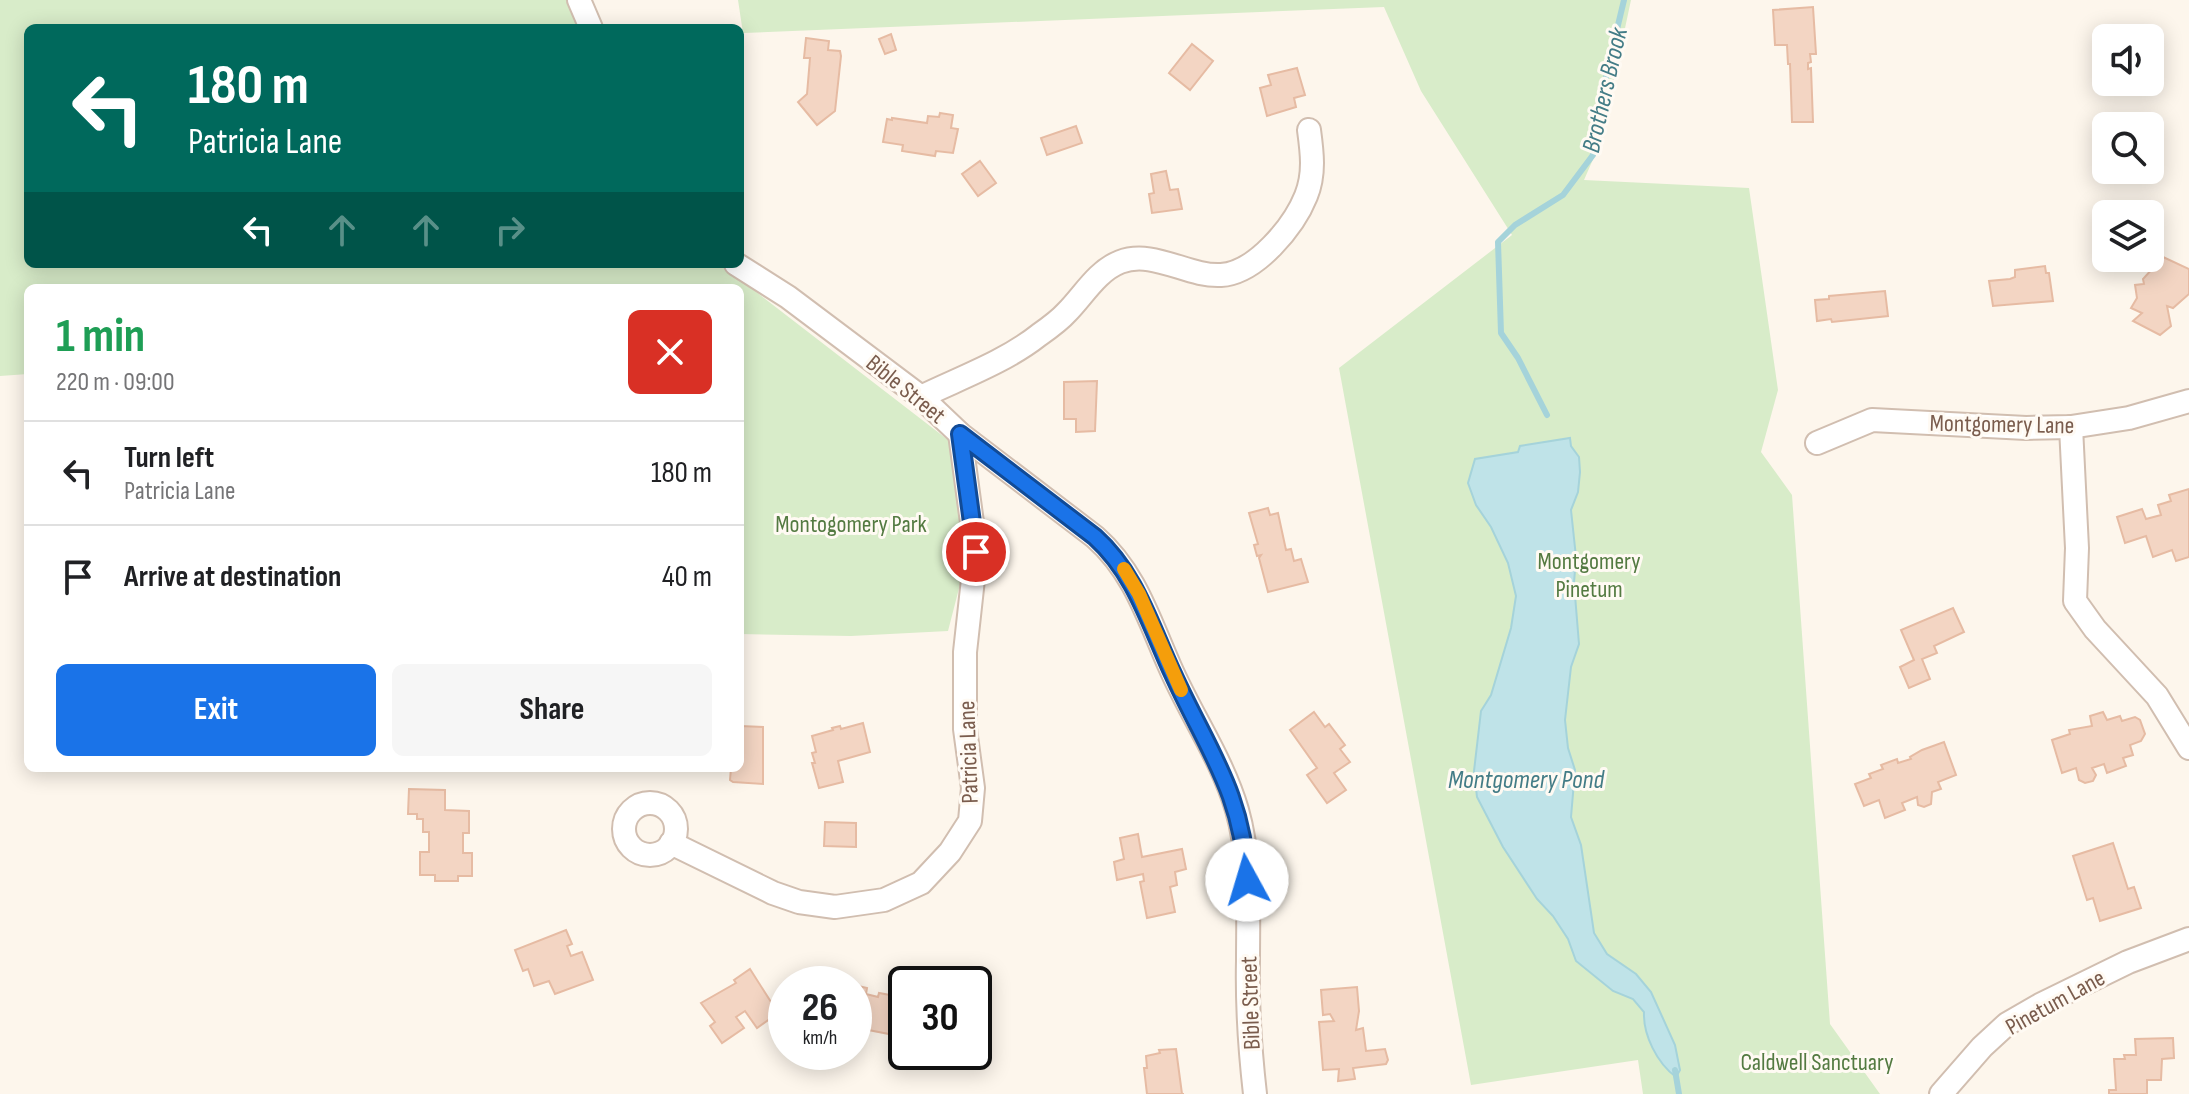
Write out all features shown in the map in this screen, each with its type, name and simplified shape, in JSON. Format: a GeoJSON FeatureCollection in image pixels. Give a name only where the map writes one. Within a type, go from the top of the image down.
{"type":"FeatureCollection","features":[{"type":"Feature","properties":{"kind":"street"},"geometry":{"type":"LineString","coordinates":[[579,0],[589,24]]}},
{"type":"Feature","properties":{"kind":"street"},"geometry":{"type":"LineString","coordinates":[[921,397],[1036,338],[1065,315],[1098,277],[1120,262],[1145,259],[1221,275],[1246,269],[1263,256],[1289,224],[1306,196],[1313,165],[1309,130]]}},
{"type":"Feature","properties":{"kind":"street","name":"Bible Street"},"geometry":{"type":"LineString","coordinates":[[742,268],[788,297],[921,397],[960,434],[1095,537],[1120,563],[1139,594],[1174,677],[1225,777],[1237,810],[1246,861],[1248,999],[1255,1094]]}},
{"type":"Feature","properties":{"kind":"street","name":"Montgomery Lane"},"geometry":{"type":"LineString","coordinates":[[1817,443],[1872,420],[2026,428],[2071,427],[2129,418],[2189,401]]}},
{"type":"Feature","properties":{"kind":"street"},"geometry":{"type":"LineString","coordinates":[[2071,427],[2077,548],[2075,601],[2095,629],[2157,696],[2189,748]]}},
{"type":"Feature","properties":{"kind":"street","name":"Patricia Lane"},"geometry":{"type":"LineString","coordinates":[[671,843],[773,893],[799,902],[835,907],[884,900],[921,883],[950,852],[970,821],[973,788],[965,729],[965,652],[976,552],[960,434]]}},
{"type":"Feature","properties":{"kind":"street","name":"Pinetum Lane"},"geometry":{"type":"LineString","coordinates":[[1941,1094],[1982,1047],[2007,1024],[2128,962],[2189,939]]}},
{"type":"Feature","properties":{"kind":"green space","name":"Montogomery Park"},"geometry":{"type":"Polygon","coordinates":[[[0,0],[571,0],[580,24],[24,24],[24,268],[725,268],[965,453],[962,510],[964,569],[948,631],[851,636],[744,634],[744,284],[24,284],[24,374],[0,376],[0,0]]]}},
{"type":"Feature","properties":{"kind":"green space","name":"Montgomery Pinetum"},"geometry":{"type":"Polygon","coordinates":[[[738,0],[1631,0],[1601,141],[1584,180],[1749,188],[1778,390],[1761,452],[1792,495],[1830,1024],[1880,1094],[1643,1094],[1638,1060],[1471,1085],[1339,368],[1512,235],[1421,91],[1384,7],[744,33],[738,0]]]}},
{"type":"Feature","properties":{"kind":"water","name":"Montgomery Pond"},"geometry":{"type":"Polygon","coordinates":[[[1570,438],[1571,446],[1579,457],[1580,472],[1578,492],[1571,510],[1579,644],[1571,667],[1565,720],[1568,748],[1575,770],[1571,817],[1581,845],[1594,933],[1607,954],[1636,974],[1651,992],[1675,1045],[1680,1070],[1676,1077],[1652,1048],[1644,1012],[1633,999],[1613,991],[1576,961],[1568,939],[1503,847],[1477,797],[1474,771],[1481,711],[1491,695],[1511,628],[1516,596],[1508,563],[1491,527],[1476,505],[1468,483],[1475,459],[1518,452],[1520,446],[1570,438]]]}},
{"type":"Feature","properties":{"kind":"building"},"geometry":{"type":"Polygon","coordinates":[[[1813,7],[1816,54],[1810,54],[1808,69],[1811,68],[1813,122],[1792,122],[1787,45],[1775,45],[1773,10],[1813,7]]]}},
{"type":"Feature","properties":{"kind":"building"},"geometry":{"type":"Polygon","coordinates":[[[891,34],[896,50],[885,54],[879,39],[891,34]]]}},
{"type":"Feature","properties":{"kind":"building"},"geometry":{"type":"Polygon","coordinates":[[[806,38],[829,41],[828,50],[840,51],[841,56],[835,111],[817,125],[798,102],[807,94],[810,58],[804,58],[806,38]]]}},
{"type":"Feature","properties":{"kind":"building"},"geometry":{"type":"Polygon","coordinates":[[[1192,44],[1213,61],[1190,90],[1169,73],[1192,44]]]}},
{"type":"Feature","properties":{"kind":"building"},"geometry":{"type":"Polygon","coordinates":[[[1297,68],[1305,95],[1294,98],[1296,107],[1267,116],[1260,88],[1271,85],[1268,75],[1297,68]]]}},
{"type":"Feature","properties":{"kind":"building"},"geometry":{"type":"Polygon","coordinates":[[[940,113],[953,115],[951,128],[958,129],[953,153],[936,151],[935,156],[902,151],[903,145],[883,142],[887,119],[927,123],[928,116],[939,117],[940,113]]]}},
{"type":"Feature","properties":{"kind":"building"},"geometry":{"type":"Polygon","coordinates":[[[1076,126],[1082,143],[1047,155],[1041,138],[1076,126]]]}},
{"type":"Feature","properties":{"kind":"building"},"geometry":{"type":"Polygon","coordinates":[[[980,161],[996,183],[978,196],[962,174],[980,161]]]}},
{"type":"Feature","properties":{"kind":"building"},"geometry":{"type":"Polygon","coordinates":[[[1166,171],[1170,190],[1178,189],[1182,209],[1152,213],[1149,194],[1154,193],[1151,174],[1166,171]]]}},
{"type":"Feature","properties":{"kind":"building"},"geometry":{"type":"Polygon","coordinates":[[[2164,257],[2189,269],[2189,294],[2173,308],[2167,306],[2171,326],[2160,335],[2133,321],[2142,313],[2131,308],[2137,298],[2135,285],[2144,284],[2143,279],[2149,272],[2164,272],[2164,257]]]}},
{"type":"Feature","properties":{"kind":"building"},"geometry":{"type":"Polygon","coordinates":[[[2045,266],[2053,301],[1993,306],[1989,281],[2015,277],[2015,270],[2045,266]]]}},
{"type":"Feature","properties":{"kind":"building"},"geometry":{"type":"Polygon","coordinates":[[[1885,291],[1888,316],[1817,321],[1815,300],[1885,291]]]}},
{"type":"Feature","properties":{"kind":"building"},"geometry":{"type":"Polygon","coordinates":[[[1097,381],[1095,431],[1076,432],[1076,419],[1064,419],[1064,382],[1097,381]]]}},
{"type":"Feature","properties":{"kind":"building"},"geometry":{"type":"Polygon","coordinates":[[[2189,489],[2189,557],[2176,561],[2172,550],[2153,557],[2146,536],[2125,543],[2117,517],[2142,509],[2146,519],[2161,515],[2158,505],[2171,501],[2169,495],[2189,489]]]}},
{"type":"Feature","properties":{"kind":"building"},"geometry":{"type":"Polygon","coordinates":[[[1268,508],[1270,515],[1278,513],[1286,550],[1291,549],[1294,561],[1301,559],[1308,582],[1268,592],[1259,558],[1261,555],[1257,556],[1254,545],[1258,544],[1249,513],[1268,508]]]}},
{"type":"Feature","properties":{"kind":"building"},"geometry":{"type":"Polygon","coordinates":[[[1953,608],[1964,632],[1934,646],[1937,653],[1922,659],[1930,679],[1909,688],[1900,667],[1914,660],[1901,630],[1953,608]]]}},
{"type":"Feature","properties":{"kind":"building"},"geometry":{"type":"Polygon","coordinates":[[[1314,712],[1325,727],[1329,724],[1345,745],[1340,749],[1350,762],[1334,773],[1346,790],[1327,803],[1307,775],[1317,768],[1290,730],[1314,712]]]}},
{"type":"Feature","properties":{"kind":"building"},"geometry":{"type":"Polygon","coordinates":[[[2103,712],[2107,720],[2120,716],[2122,721],[2135,717],[2140,720],[2145,734],[2141,741],[2130,745],[2133,755],[2123,758],[2126,766],[2107,773],[2104,764],[2092,768],[2096,775],[2093,781],[2085,783],[2079,780],[2076,768],[2062,773],[2052,740],[2070,734],[2069,730],[2092,726],[2090,716],[2103,712]]]}},
{"type":"Feature","properties":{"kind":"building"},"geometry":{"type":"Polygon","coordinates":[[[863,723],[870,752],[838,761],[843,782],[819,788],[812,763],[815,763],[812,753],[816,752],[812,736],[832,728],[840,726],[841,729],[863,723]]]}},
{"type":"Feature","properties":{"kind":"building"},"geometry":{"type":"Polygon","coordinates":[[[744,726],[763,727],[763,784],[730,780],[731,772],[744,772],[744,726]]]}},
{"type":"Feature","properties":{"kind":"building"},"geometry":{"type":"Polygon","coordinates":[[[1944,742],[1956,775],[1938,782],[1941,789],[1932,792],[1931,804],[1924,807],[1918,805],[1917,797],[1902,803],[1905,810],[1885,818],[1879,800],[1864,806],[1855,784],[1871,778],[1869,774],[1883,769],[1881,765],[1897,759],[1898,763],[1911,759],[1922,750],[1944,742]]]}},
{"type":"Feature","properties":{"kind":"building"},"geometry":{"type":"Polygon","coordinates":[[[409,789],[445,790],[445,810],[469,811],[469,833],[463,833],[463,853],[472,853],[472,876],[458,876],[458,881],[435,881],[435,875],[420,875],[420,852],[429,852],[429,832],[423,832],[423,819],[417,819],[417,814],[408,814],[409,789]]]}},
{"type":"Feature","properties":{"kind":"building"},"geometry":{"type":"Polygon","coordinates":[[[825,822],[856,823],[856,847],[824,846],[825,822]]]}},
{"type":"Feature","properties":{"kind":"building"},"geometry":{"type":"Polygon","coordinates":[[[1138,834],[1142,857],[1182,849],[1186,869],[1175,872],[1177,885],[1170,887],[1175,912],[1147,918],[1140,882],[1144,881],[1143,874],[1117,880],[1114,862],[1124,859],[1120,838],[1138,834]]]}},
{"type":"Feature","properties":{"kind":"building"},"geometry":{"type":"Polygon","coordinates":[[[2113,843],[2128,889],[2134,887],[2141,908],[2100,921],[2093,898],[2087,900],[2073,856],[2113,843]]]}},
{"type":"Feature","properties":{"kind":"building"},"geometry":{"type":"Polygon","coordinates":[[[566,930],[572,944],[567,946],[571,956],[582,952],[593,980],[555,994],[549,981],[534,986],[528,969],[523,971],[515,950],[566,930]]]}},
{"type":"Feature","properties":{"kind":"building"},"geometry":{"type":"Polygon","coordinates":[[[750,969],[768,997],[768,1020],[757,1028],[745,1011],[736,1017],[744,1028],[722,1043],[710,1026],[715,1022],[701,1003],[736,983],[734,980],[750,969]]]}},
{"type":"Feature","properties":{"kind":"building"},"geometry":{"type":"Polygon","coordinates":[[[1357,987],[1359,1011],[1356,1030],[1363,1028],[1366,1051],[1385,1049],[1388,1060],[1386,1064],[1353,1068],[1355,1079],[1338,1081],[1339,1069],[1323,1070],[1319,1022],[1334,1021],[1330,1014],[1323,1015],[1321,990],[1357,987]]]}},
{"type":"Feature","properties":{"kind":"building"},"geometry":{"type":"Polygon","coordinates":[[[879,993],[888,995],[888,1034],[872,1031],[872,996],[878,997],[879,993]]]}},
{"type":"Feature","properties":{"kind":"building"},"geometry":{"type":"Polygon","coordinates":[[[2173,1038],[2174,1058],[2162,1059],[2161,1080],[2147,1080],[2147,1094],[2109,1094],[2109,1090],[2116,1090],[2114,1059],[2136,1055],[2135,1039],[2173,1038]]]}},
{"type":"Feature","properties":{"kind":"building"},"geometry":{"type":"Polygon","coordinates":[[[1176,1049],[1182,1094],[1147,1094],[1146,1056],[1160,1053],[1159,1050],[1176,1049]]]}},
{"type":"Feature","properties":{"kind":"waterway","name":"Brothers Brook"},"geometry":{"type":"LineString","coordinates":[[1547,415],[1518,358],[1501,333],[1498,242],[1515,225],[1563,195],[1593,155],[1607,71],[1624,0]]}},
{"type":"Feature","properties":{"kind":"waterway","name":"Brothers Brook"},"geometry":{"type":"LineString","coordinates":[[1675,1070],[1679,1094]]}},
{"type":"Feature","properties":{"kind":"slow traffic"},"geometry":{"type":"LineString","coordinates":[[1124,569],[1139,594],[1181,690]]}},
{"type":"Feature","properties":{"kind":"route"},"geometry":{"type":"LineString","coordinates":[[976,552],[960,434],[1095,537],[1112,553],[1130,578],[1174,677],[1225,777],[1237,810],[1247,880]]}},
{"type":"Feature","properties":{"kind":"park label","name":"Caldwell Sanctuary"},"geometry":{"type":"Point","coordinates":[1817,1062]}}]}
